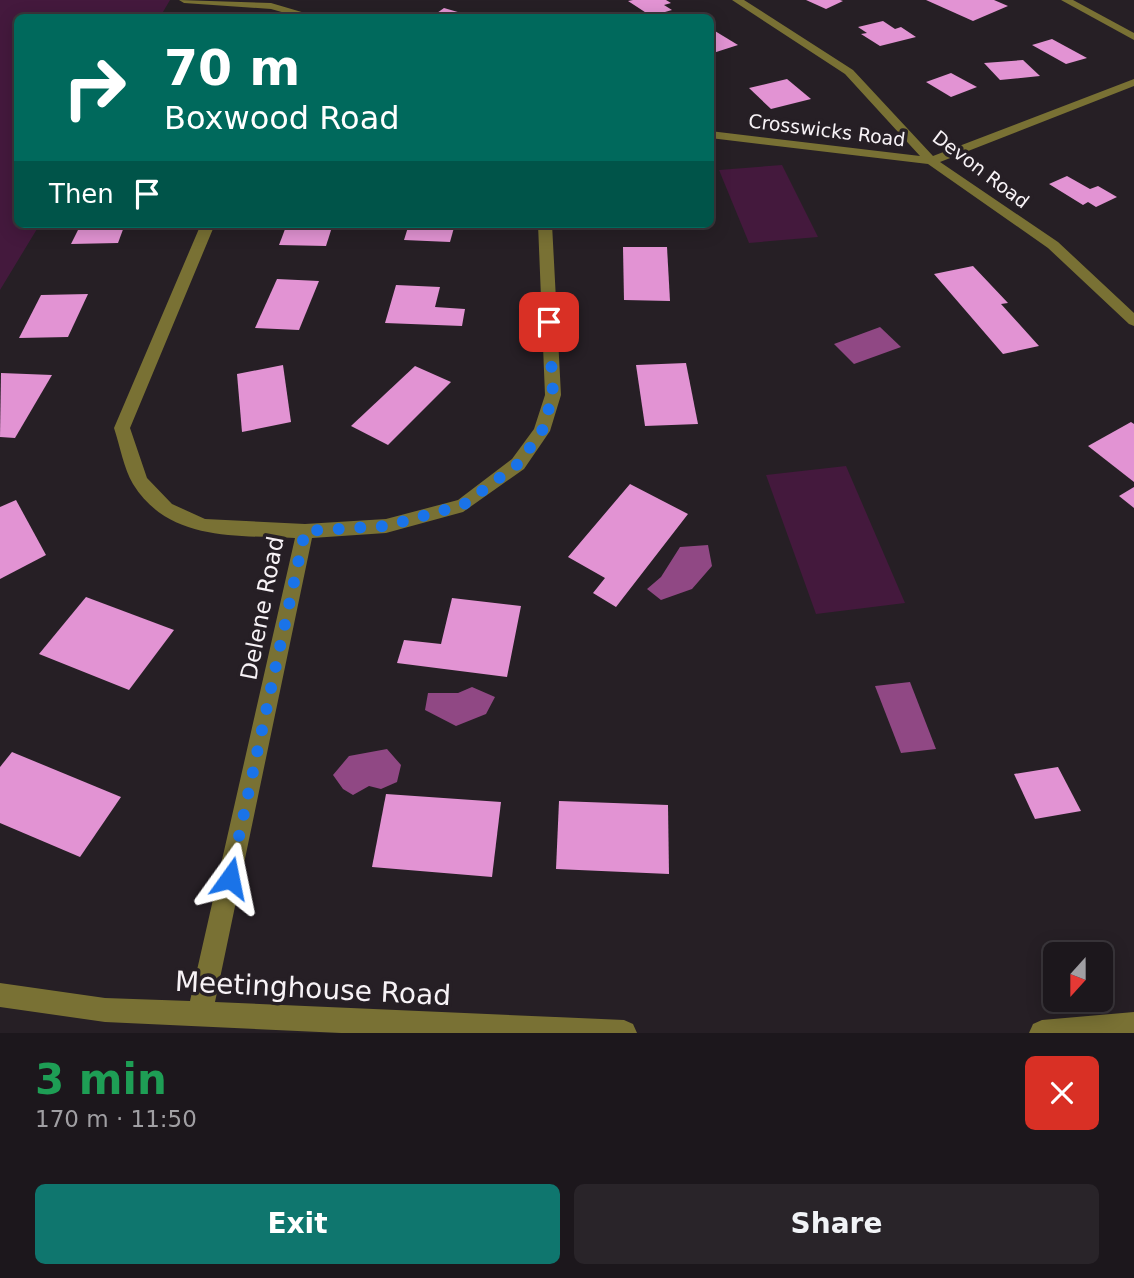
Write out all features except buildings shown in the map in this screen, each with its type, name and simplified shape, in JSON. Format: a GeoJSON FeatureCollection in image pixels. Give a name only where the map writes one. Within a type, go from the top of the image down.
{"type":"FeatureCollection","features":[{"type":"Feature","properties":{"kind":"street"},"geometry":{"type":"LineString","coordinates":[[184,0],[271,6],[293,14]]}},
{"type":"Feature","properties":{"kind":"street","name":"Devon Road"},"geometry":{"type":"LineString","coordinates":[[737,0],[849,72],[931,161],[1053,245],[1134,321]]}},
{"type":"Feature","properties":{"kind":"street"},"geometry":{"type":"LineString","coordinates":[[1066,0],[1134,37]]}},
{"type":"Feature","properties":{"kind":"street","name":"Crosswicks Road"},"geometry":{"type":"LineString","coordinates":[[714,134],[931,161],[1134,82]]}},
{"type":"Feature","properties":{"kind":"street","name":"Delene Road"},"geometry":{"type":"LineString","coordinates":[[200,1014],[305,531],[203,526],[166,509],[140,481],[122,428],[206,228]]}},
{"type":"Feature","properties":{"kind":"street"},"geometry":{"type":"LineString","coordinates":[[305,531],[386,526],[463,505],[518,464],[542,431],[553,395],[545,228]]}},
{"type":"Feature","properties":{"kind":"street","name":"Meetinghouse Road"},"geometry":{"type":"LineString","coordinates":[[0,995],[106,1010],[624,1033]]}},
{"type":"Feature","properties":{"kind":"street"},"geometry":{"type":"LineString","coordinates":[[1042,1033],[1134,1025]]}},
{"type":"Feature","properties":{"kind":"shaded area"},"geometry":{"type":"Polygon","coordinates":[[[0,0],[170,0],[162,14],[14,14],[14,228],[38,228],[0,290],[0,0]]]}},
{"type":"Feature","properties":{"kind":"shaded area"},"geometry":{"type":"Polygon","coordinates":[[[782,165],[818,237],[749,243],[719,170],[782,165]]]}},
{"type":"Feature","properties":{"kind":"shaded area"},"geometry":{"type":"Polygon","coordinates":[[[880,327],[901,347],[854,364],[834,344],[880,327]]]}},
{"type":"Feature","properties":{"kind":"shaded area"},"geometry":{"type":"Polygon","coordinates":[[[846,466],[905,603],[816,614],[766,475],[846,466]]]}},
{"type":"Feature","properties":{"kind":"shaded area"},"geometry":{"type":"Polygon","coordinates":[[[708,545],[712,566],[692,589],[661,600],[647,589],[661,577],[680,547],[708,545]]]}},
{"type":"Feature","properties":{"kind":"shaded area"},"geometry":{"type":"Polygon","coordinates":[[[910,682],[936,749],[901,753],[875,686],[910,682]]]}},
{"type":"Feature","properties":{"kind":"shaded area"},"geometry":{"type":"Polygon","coordinates":[[[472,687],[495,697],[486,714],[456,726],[425,710],[428,693],[458,693],[472,687]]]}},
{"type":"Feature","properties":{"kind":"shaded area"},"geometry":{"type":"Polygon","coordinates":[[[387,749],[401,765],[397,782],[381,789],[369,786],[353,795],[343,789],[333,775],[349,756],[387,749]]]}},
{"type":"Feature","properties":{"kind":"route"},"geometry":{"type":"LineString","coordinates":[[230,878],[305,531],[386,526],[463,505],[518,464],[542,431],[553,395],[549,322]]}}]}
